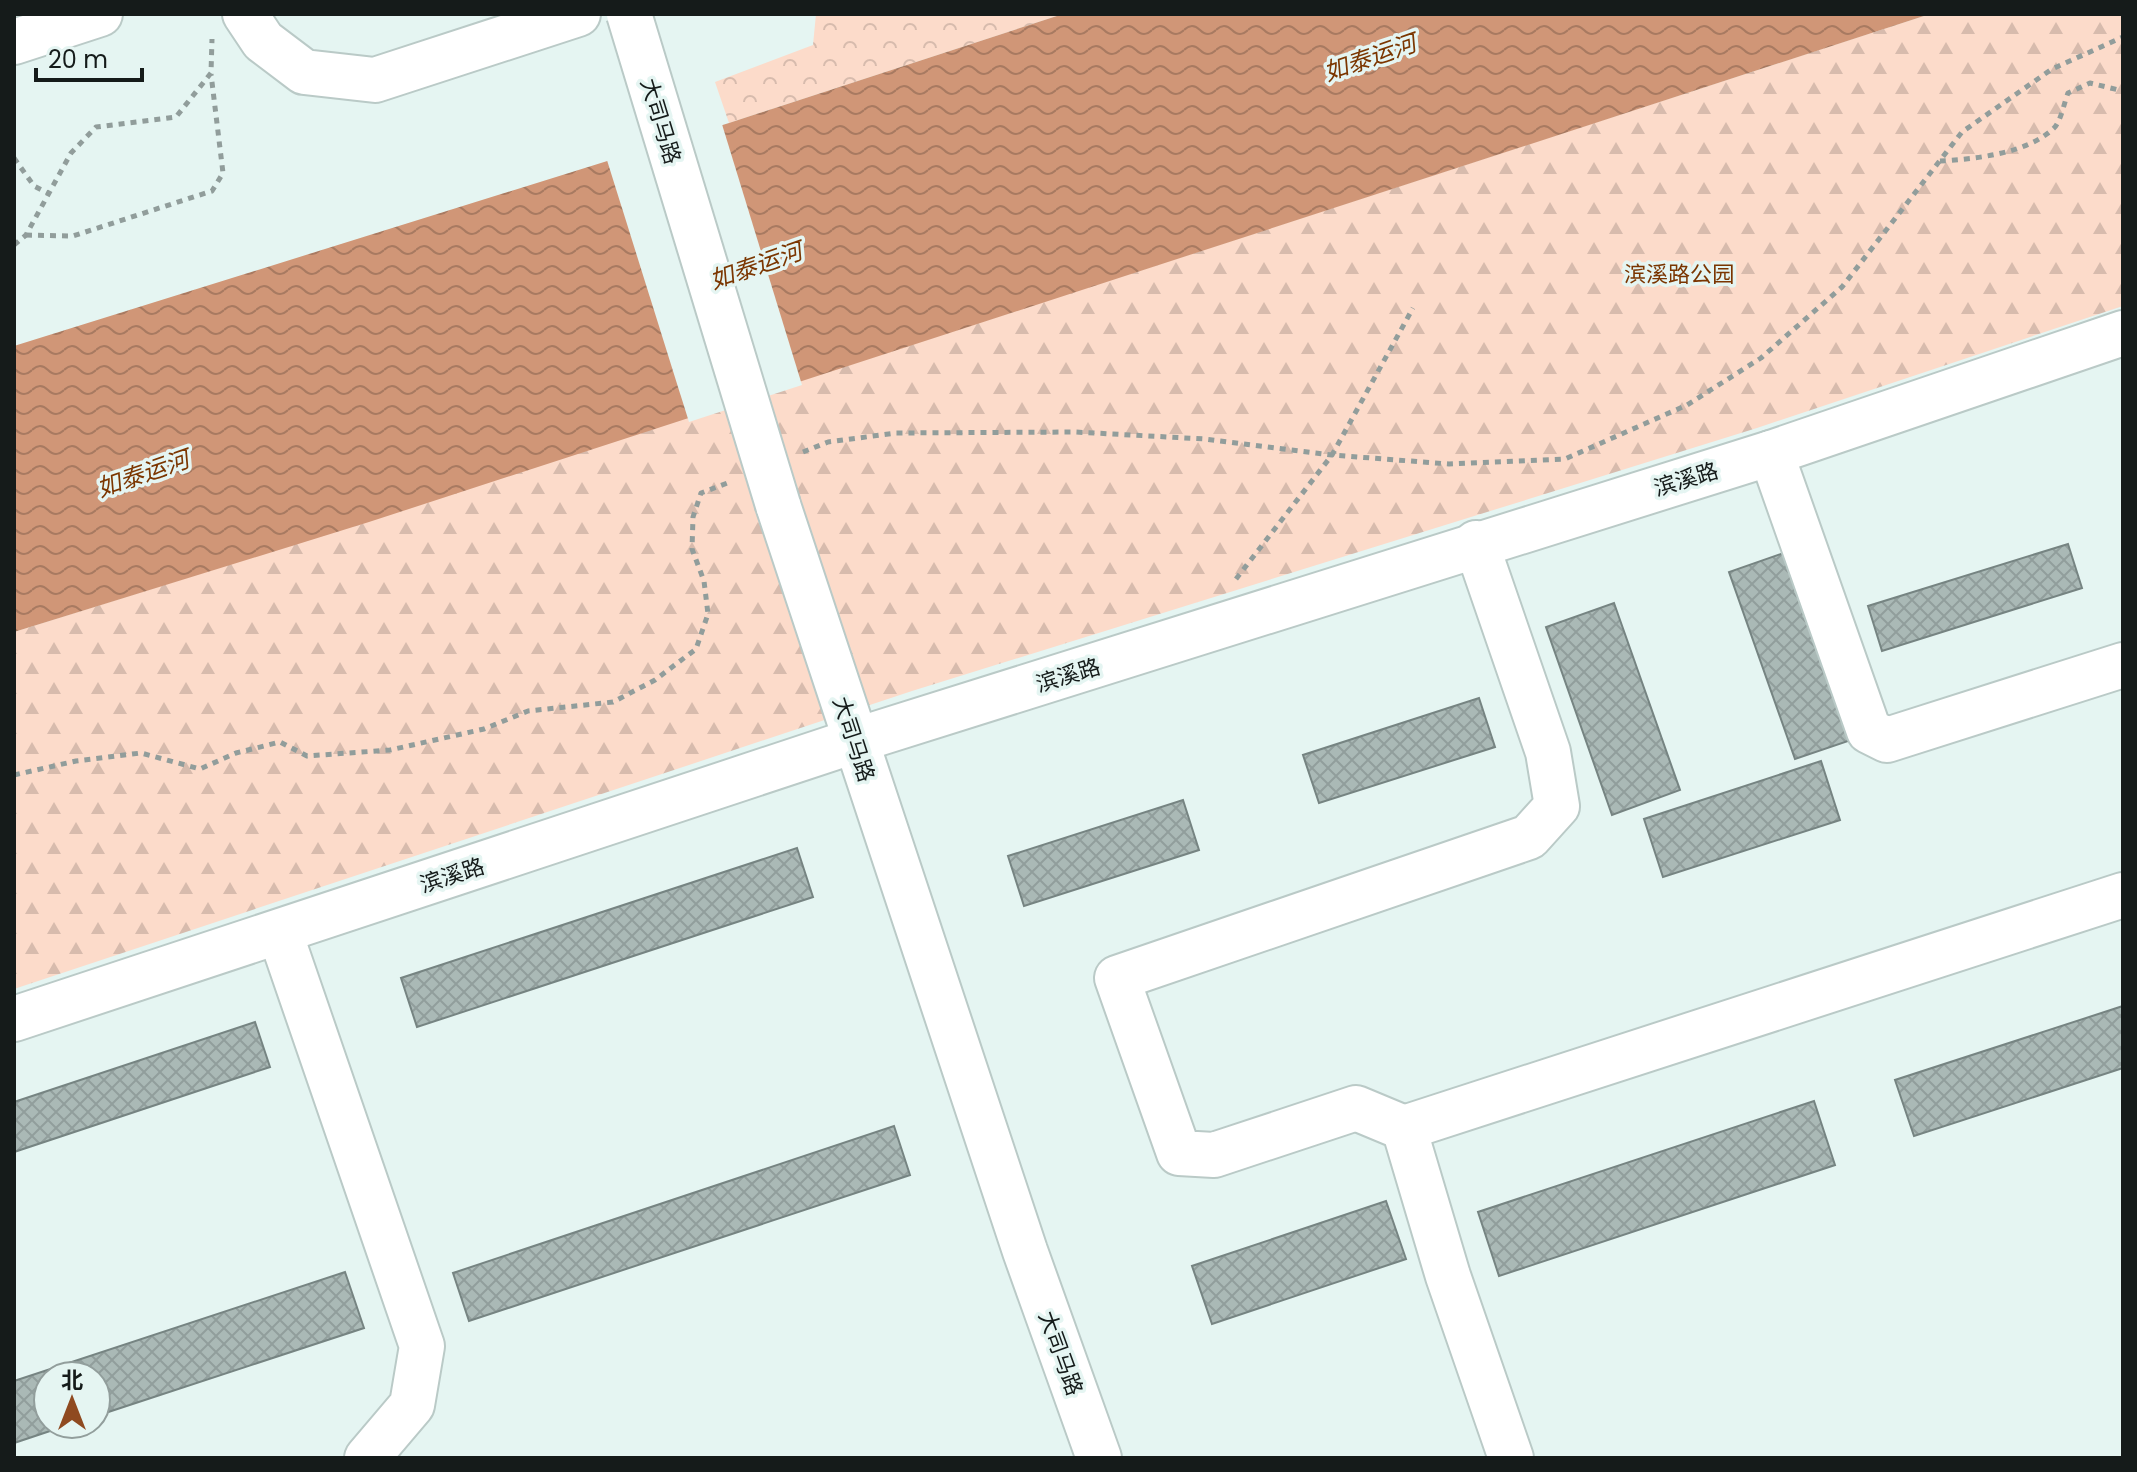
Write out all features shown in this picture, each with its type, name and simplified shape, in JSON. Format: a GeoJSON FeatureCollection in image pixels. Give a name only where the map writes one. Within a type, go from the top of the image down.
{"type":"FeatureCollection","features":[{"type":"Feature","properties":{"kind":"street"},"geometry":{"type":"LineString","coordinates":[[14,42],[100,14]]}},
{"type":"Feature","properties":{"kind":"street"},"geometry":{"type":"LineString","coordinates":[[229,24],[263,41],[304,72],[375,80],[578,14]]}},
{"type":"Feature","properties":{"kind":"street","name":"大司马路"},"geometry":{"type":"LineString","coordinates":[[629,14],[778,505],[854,741],[1025,1251],[1099,1458]]}},
{"type":"Feature","properties":{"kind":"street","name":"滨溪路"},"geometry":{"type":"LineString","coordinates":[[14,1019],[854,741],[1476,543],[1771,453],[2123,333]]}},
{"type":"Feature","properties":{"kind":"street"},"geometry":{"type":"LineString","coordinates":[[1771,453],[1869,731],[1887,740],[2123,665]]}},
{"type":"Feature","properties":{"kind":"street"},"geometry":{"type":"LineString","coordinates":[[1476,543],[1548,752],[1557,806],[1529,837],[1117,978],[1179,1153],[1214,1155],[1356,1108],[1404,1128],[2123,895]]}},
{"type":"Feature","properties":{"kind":"street"},"geometry":{"type":"LineString","coordinates":[[280,933],[422,1346],[412,1405],[367,1458]]}},
{"type":"Feature","properties":{"kind":"street"},"geometry":{"type":"LineString","coordinates":[[1404,1128],[1448,1276],[1511,1458]]}},
{"type":"Feature","properties":{"kind":"path"},"geometry":{"type":"LineString","coordinates":[[14,245],[26,235],[71,153],[96,127],[176,117],[211,73],[229,24]]}},
{"type":"Feature","properties":{"kind":"path"},"geometry":{"type":"LineString","coordinates":[[800,454],[828,442],[896,433],[1075,432],[1205,439],[1332,455],[1449,464],[1565,459],[1687,405],[1761,358],[1842,287],[1962,132],[2052,69],[2123,37]]}},
{"type":"Feature","properties":{"kind":"path"},"geometry":{"type":"LineString","coordinates":[[26,235],[73,236],[212,191],[223,173],[211,73]]}},
{"type":"Feature","properties":{"kind":"path"},"geometry":{"type":"LineString","coordinates":[[1940,161],[1975,159],[2029,142],[2055,127],[2068,93],[2090,83],[2123,91]]}},
{"type":"Feature","properties":{"kind":"path"},"geometry":{"type":"LineString","coordinates":[[14,158],[34,186],[48,193]]}},
{"type":"Feature","properties":{"kind":"path"},"geometry":{"type":"LineString","coordinates":[[1228,588],[1332,455],[1413,308]]}},
{"type":"Feature","properties":{"kind":"path"},"geometry":{"type":"LineString","coordinates":[[14,775],[76,761],[141,753],[200,769],[236,753],[280,742],[307,756],[390,750],[484,729],[528,711],[613,702],[655,680],[696,649],[708,614],[704,581],[692,549],[693,517],[701,493],[744,476]]}},
{"type":"Feature","properties":{"kind":"green space"},"geometry":{"type":"Polygon","coordinates":[[[816,14],[1063,14],[729,123],[715,82],[813,45],[816,14]]]}},
{"type":"Feature","properties":{"kind":"green space","name":"滨溪路公园"},"geometry":{"type":"Polygon","coordinates":[[[1930,14],[2123,14],[2123,306],[1757,428],[912,691],[14,989],[14,632],[369,521],[1930,14]]]}},
{"type":"Feature","properties":{"kind":"water","name":"如泰运河"},"geometry":{"type":"Polygon","coordinates":[[[1063,14],[1930,14],[369,522],[14,632],[14,346],[729,123],[1063,14]]]}},
{"type":"Feature","properties":{"kind":"pier"},"geometry":{"type":"Polygon","coordinates":[[[721,121],[802,385],[689,422],[606,157],[721,121]]]}},
{"type":"Feature","properties":{"kind":"building"},"geometry":{"type":"Polygon","coordinates":[[[2068,544],[2082,588],[1882,651],[1868,606],[2068,544]]]}},
{"type":"Feature","properties":{"kind":"building"},"geometry":{"type":"Polygon","coordinates":[[[1798,548],[1863,736],[1795,759],[1729,572],[1798,548]]]}},
{"type":"Feature","properties":{"kind":"building"},"geometry":{"type":"Polygon","coordinates":[[[1614,603],[1680,790],[1612,815],[1546,627],[1614,603]]]}},
{"type":"Feature","properties":{"kind":"building"},"geometry":{"type":"Polygon","coordinates":[[[1479,698],[1495,747],[1319,803],[1303,755],[1479,698]]]}},
{"type":"Feature","properties":{"kind":"building"},"geometry":{"type":"Polygon","coordinates":[[[1821,761],[1840,820],[1663,877],[1644,819],[1821,761]]]}},
{"type":"Feature","properties":{"kind":"building"},"geometry":{"type":"Polygon","coordinates":[[[1183,800],[1199,850],[1024,906],[1008,856],[1183,800]]]}},
{"type":"Feature","properties":{"kind":"building"},"geometry":{"type":"Polygon","coordinates":[[[797,848],[813,897],[417,1027],[401,978],[797,848]]]}},
{"type":"Feature","properties":{"kind":"building"},"geometry":{"type":"Polygon","coordinates":[[[2123,1006],[2123,1068],[1914,1136],[1895,1080],[2123,1006]]]}},
{"type":"Feature","properties":{"kind":"building"},"geometry":{"type":"Polygon","coordinates":[[[255,1022],[270,1067],[14,1152],[14,1102],[255,1022]]]}},
{"type":"Feature","properties":{"kind":"building"},"geometry":{"type":"Polygon","coordinates":[[[1814,1101],[1835,1165],[1499,1276],[1478,1212],[1814,1101]]]}},
{"type":"Feature","properties":{"kind":"building"},"geometry":{"type":"Polygon","coordinates":[[[894,1126],[910,1175],[469,1321],[453,1273],[894,1126]]]}},
{"type":"Feature","properties":{"kind":"building"},"geometry":{"type":"Polygon","coordinates":[[[1386,1201],[1406,1259],[1212,1324],[1192,1266],[1386,1201]]]}},
{"type":"Feature","properties":{"kind":"building"},"geometry":{"type":"Polygon","coordinates":[[[345,1272],[364,1328],[112,1411],[112,1360],[78,1360],[345,1272]]]}},
{"type":"Feature","properties":{"kind":"building"},"geometry":{"type":"Polygon","coordinates":[[[32,1375],[32,1437],[14,1443],[14,1381],[32,1375]]]}}]}
